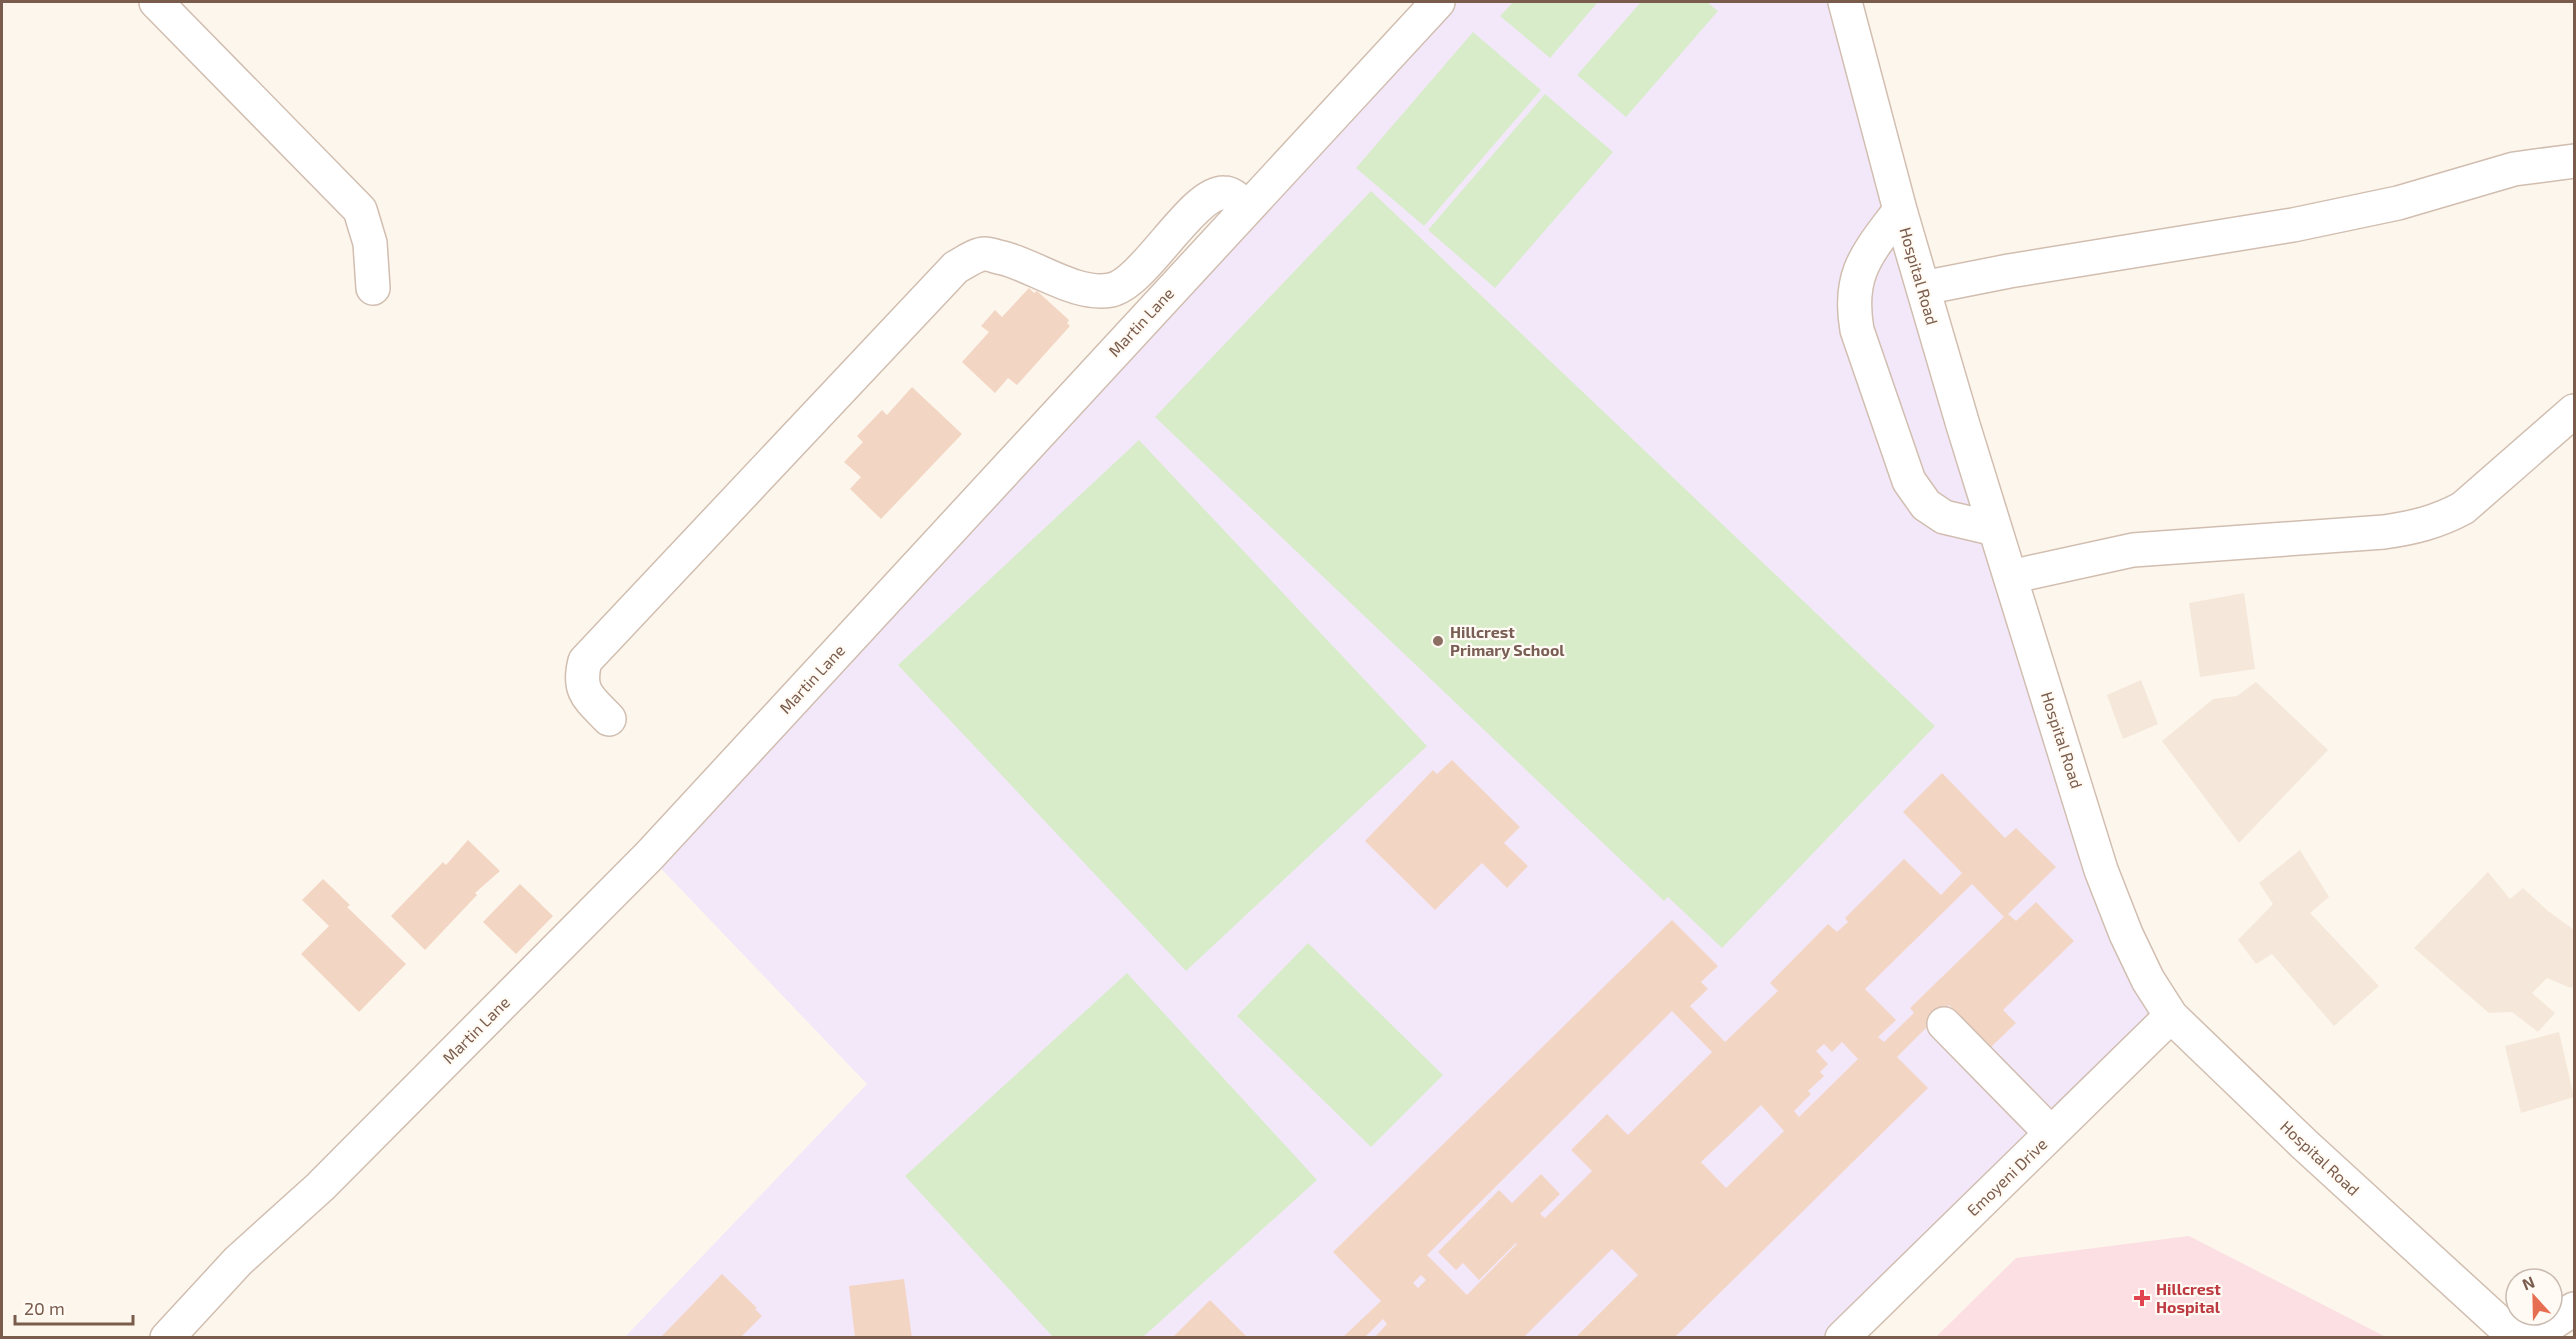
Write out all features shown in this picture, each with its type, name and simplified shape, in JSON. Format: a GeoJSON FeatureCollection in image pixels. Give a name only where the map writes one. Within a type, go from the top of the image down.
{"type":"FeatureCollection","features":[{"type":"Feature","properties":{"kind":"street"},"geometry":{"type":"LineString","coordinates":[[156,2],[190,34],[360,210],[370,243],[373,288]]}},
{"type":"Feature","properties":{"kind":"street","name":"Martin Lane"},"geometry":{"type":"LineString","coordinates":[[167,1338],[238,1261],[320,1187],[649,856],[1438,2]]}},
{"type":"Feature","properties":{"kind":"street","name":"Hospital Road"},"geometry":{"type":"LineString","coordinates":[[1845,2],[1900,210],[2010,577],[2101,870],[2126,934],[2148,980],[2171,1016],[2304,1144],[2516,1338]]}},
{"type":"Feature","properties":{"kind":"street"},"geometry":{"type":"LineString","coordinates":[[1923,288],[2009,271],[2293,225],[2398,203],[2514,169],[2574,161]]}},
{"type":"Feature","properties":{"kind":"street"},"geometry":{"type":"LineString","coordinates":[[609,719],[584,692],[581,676],[585,661],[956,267],[984,254],[1017,261],[1086,289],[1112,290],[1129,280],[1185,219],[1211,196],[1224,193],[1232,195],[1247,207]]}},
{"type":"Feature","properties":{"kind":"street"},"geometry":{"type":"LineString","coordinates":[[1900,210],[1860,267],[1853,308],[1857,330],[1909,481],[1926,505],[1944,517],[1995,528]]}},
{"type":"Feature","properties":{"kind":"street"},"geometry":{"type":"LineString","coordinates":[[2010,577],[2133,550],[2416,528],[2441,520],[2463,508],[2574,411]]}},
{"type":"Feature","properties":{"kind":"street","name":"Emoyeni Drive"},"geometry":{"type":"LineString","coordinates":[[1842,1338],[2171,1016]]}},
{"type":"Feature","properties":{"kind":"street"},"geometry":{"type":"LineString","coordinates":[[1944,1024],[2051,1134]]}},
{"type":"Feature","properties":{"kind":"street"},"geometry":{"type":"LineString","coordinates":[[2529,1338],[2574,1309]]}},
{"type":"Feature","properties":{"kind":"shaded area","name":"Hillcrest Primary School"},"geometry":{"type":"Polygon","coordinates":[[[1438,2],[1845,2],[1995,529],[2171,1016],[1842,1337],[624,1338],[867,1084],[649,856],[1438,2]]]}},
{"type":"Feature","properties":{"kind":"shaded area"},"geometry":{"type":"Polygon","coordinates":[[[2244,593],[2255,669],[2200,677],[2189,603],[2244,593]]]}},
{"type":"Feature","properties":{"kind":"shaded area"},"geometry":{"type":"Polygon","coordinates":[[[2141,680],[2158,724],[2123,739],[2107,695],[2141,680]]]}},
{"type":"Feature","properties":{"kind":"shaded area"},"geometry":{"type":"Polygon","coordinates":[[[2256,682],[2328,750],[2239,843],[2162,741],[2213,699],[2237,696],[2256,682]]]}},
{"type":"Feature","properties":{"kind":"shaded area"},"geometry":{"type":"Polygon","coordinates":[[[2300,850],[2329,897],[2310,913],[2379,986],[2334,1026],[2272,954],[2256,964],[2238,940],[2273,904],[2259,883],[2300,850]]]}},
{"type":"Feature","properties":{"kind":"shaded area"},"geometry":{"type":"Polygon","coordinates":[[[2488,872],[2510,899],[2523,888],[2548,911],[2574,930],[2574,985],[2571,988],[2547,978],[2532,993],[2555,1013],[2538,1032],[2512,1012],[2489,1013],[2414,948],[2488,872]]]}},
{"type":"Feature","properties":{"kind":"shaded area"},"geometry":{"type":"Polygon","coordinates":[[[2559,1032],[2574,1097],[2521,1113],[2505,1046],[2559,1032]]]}},
{"type":"Feature","properties":{"kind":"shaded area","name":"Hillcrest Hospital"},"geometry":{"type":"Polygon","coordinates":[[[2189,1236],[2386,1337],[1936,1337],[2016,1258],[2189,1236]]]}},
{"type":"Feature","properties":{"kind":"green space"},"geometry":{"type":"Polygon","coordinates":[[[1513,2],[1598,2],[1550,58],[1500,16],[1513,2]]]}},
{"type":"Feature","properties":{"kind":"green space"},"geometry":{"type":"Polygon","coordinates":[[[1641,2],[1707,2],[1718,11],[1626,117],[1577,75],[1641,2]]]}},
{"type":"Feature","properties":{"kind":"green space"},"geometry":{"type":"Polygon","coordinates":[[[1473,32],[1541,90],[1424,226],[1356,168],[1473,32]]]}},
{"type":"Feature","properties":{"kind":"green space"},"geometry":{"type":"Polygon","coordinates":[[[1545,94],[1613,152],[1495,288],[1428,230],[1545,94]]]}},
{"type":"Feature","properties":{"kind":"green space"},"geometry":{"type":"Polygon","coordinates":[[[1371,191],[1935,726],[1722,948],[1668,897],[1664,901],[1155,417],[1371,191]]]}},
{"type":"Feature","properties":{"kind":"green space"},"geometry":{"type":"Polygon","coordinates":[[[1139,440],[1427,746],[1186,971],[898,665],[1139,440]]]}},
{"type":"Feature","properties":{"kind":"green space"},"geometry":{"type":"Polygon","coordinates":[[[1308,943],[1443,1075],[1371,1147],[1237,1016],[1308,943]]]}},
{"type":"Feature","properties":{"kind":"green space"},"geometry":{"type":"Polygon","coordinates":[[[1127,973],[1317,1180],[1143,1337],[1053,1337],[905,1176],[1127,973]]]}},
{"type":"Feature","properties":{"kind":"building"},"geometry":{"type":"Polygon","coordinates":[[[1029,288],[1034,293],[1037,291],[1069,320],[1067,323],[1070,326],[1017,385],[1008,378],[995,393],[962,362],[989,332],[981,326],[995,310],[1002,317],[1029,288]]]}},
{"type":"Feature","properties":{"kind":"building"},"geometry":{"type":"Polygon","coordinates":[[[912,387],[962,434],[881,519],[850,489],[861,477],[844,462],[863,442],[857,436],[882,410],[887,415],[912,387]]]}},
{"type":"Feature","properties":{"kind":"building"},"geometry":{"type":"Polygon","coordinates":[[[1452,760],[1520,827],[1504,843],[1528,866],[1507,888],[1482,863],[1435,910],[1365,841],[1433,770],[1437,774],[1452,760]]]}},
{"type":"Feature","properties":{"kind":"building"},"geometry":{"type":"Polygon","coordinates":[[[1942,773],[2005,838],[2016,828],[2056,867],[2008,914],[2016,921],[2036,902],[2074,941],[2003,1010],[2016,1023],[1989,1049],[1949,1005],[1897,1057],[1928,1088],[1674,1338],[1575,1338],[1638,1275],[1612,1249],[1523,1338],[1374,1338],[1387,1324],[1383,1319],[1364,1338],[1342,1338],[1381,1301],[1333,1252],[1672,920],[1718,966],[1701,982],[1708,989],[1690,1006],[1725,1042],[1778,991],[1770,983],[1828,924],[1837,932],[1848,922],[1845,918],[1904,859],[1941,895],[1962,873],[1903,812],[1942,773]],[[1972,884],[1865,989],[1896,1020],[1878,1037],[1884,1042],[1914,1013],[1910,1008],[2004,917],[1972,884]],[[1672,1011],[1427,1255],[1467,1295],[1517,1244],[1479,1280],[1463,1263],[1456,1270],[1438,1252],[1499,1190],[1512,1203],[1541,1174],[1560,1194],[1540,1214],[1545,1218],[1592,1171],[1571,1150],[1607,1114],[1628,1135],[1712,1052],[1672,1011]],[[1842,1042],[1832,1052],[1824,1044],[1816,1051],[1828,1064],[1820,1072],[1824,1076],[1808,1091],[1811,1094],[1794,1111],[1799,1117],[1858,1059],[1842,1042]],[[1761,1105],[1701,1162],[1726,1188],[1784,1131],[1761,1105]],[[1421,1275],[1413,1283],[1418,1288],[1426,1280],[1421,1275]]]}},
{"type":"Feature","properties":{"kind":"building"},"geometry":{"type":"Polygon","coordinates":[[[468,840],[500,871],[475,893],[477,895],[425,950],[391,916],[443,862],[446,865],[468,840]]]}},
{"type":"Feature","properties":{"kind":"building"},"geometry":{"type":"Polygon","coordinates":[[[323,879],[350,905],[347,907],[406,964],[359,1012],[301,954],[329,926],[302,900],[323,879]]]}},
{"type":"Feature","properties":{"kind":"building"},"geometry":{"type":"Polygon","coordinates":[[[520,884],[553,916],[516,954],[483,922],[520,884]]]}},
{"type":"Feature","properties":{"kind":"building"},"geometry":{"type":"Polygon","coordinates":[[[722,1274],[757,1308],[755,1309],[762,1316],[740,1338],[660,1338],[722,1274]]]}},
{"type":"Feature","properties":{"kind":"building"},"geometry":{"type":"Polygon","coordinates":[[[904,1279],[912,1338],[855,1338],[849,1286],[904,1279]]]}},
{"type":"Feature","properties":{"kind":"building"},"geometry":{"type":"Polygon","coordinates":[[[1210,1300],[1248,1338],[1172,1338],[1210,1300]]]}},
{"type":"Feature","properties":{"kind":"place","name":"Hillcrest Primary School"},"geometry":{"type":"Point","coordinates":[1438,641]}},
{"type":"Feature","properties":{"kind":"place","name":"Hillcrest Hospital"},"geometry":{"type":"Point","coordinates":[2142,1298]}}]}
